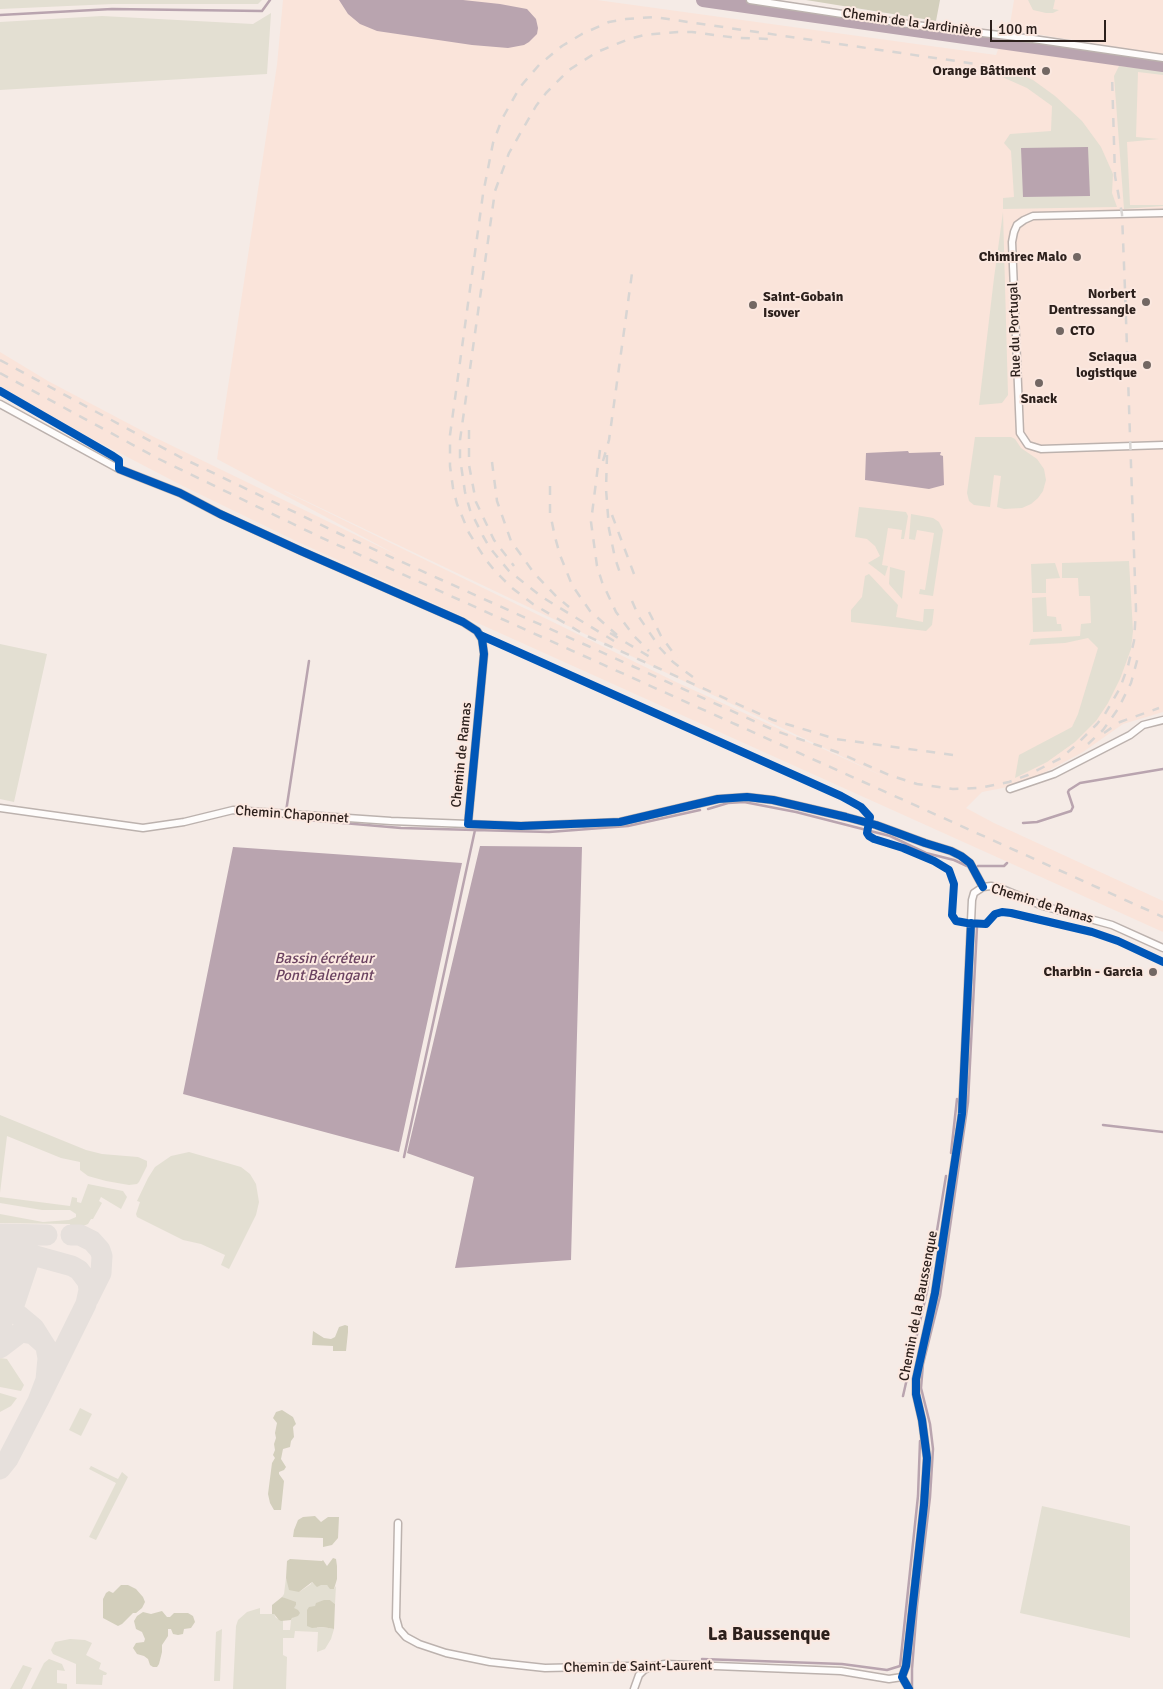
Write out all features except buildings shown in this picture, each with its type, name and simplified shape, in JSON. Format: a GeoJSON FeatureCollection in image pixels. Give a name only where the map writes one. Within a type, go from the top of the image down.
{"type":"FeatureCollection","features":[{"type":"Feature","properties":{"kind":"street","name":"Chemin de la Jardinière"},"geometry":{"type":"LineString","coordinates":[[750,0],[915,25],[1033,39],[1163,58]]}},
{"type":"Feature","properties":{"kind":"street","name":"Rue du Portugal"},"geometry":{"type":"LineString","coordinates":[[1163,213],[1033,216],[1017,225],[1012,242],[1020,433],[1028,445],[1041,448],[1163,444]]}},
{"type":"Feature","properties":{"kind":"street","name":"Chemin de Ramas"},"geometry":{"type":"LineString","coordinates":[[0,404],[119,469],[180,492],[220,514],[301,552],[463,622],[477,631],[482,639],[484,654],[468,824],[521,826],[620,822],[718,799],[747,797],[773,800],[876,825],[951,851],[970,863],[983,886],[1000,888],[1042,906],[1112,925],[1163,948]]}},
{"type":"Feature","properties":{"kind":"street"},"geometry":{"type":"LineString","coordinates":[[1010,789],[1054,774],[1130,735],[1144,725],[1163,720]]}},
{"type":"Feature","properties":{"kind":"street","name":"Chemin Chaponnet"},"geometry":{"type":"LineString","coordinates":[[0,808],[143,828],[184,822],[233,810],[391,821],[468,824]]}},
{"type":"Feature","properties":{"kind":"street","name":"Chemin de la Baussenque"},"geometry":{"type":"LineString","coordinates":[[902,1677],[907,1657],[924,1506],[927,1458],[922,1420],[916,1394],[916,1379],[935,1293],[962,1114],[972,900],[974,893],[983,886]]}},
{"type":"Feature","properties":{"kind":"street","name":"Chemin de Saint-Laurent"},"geometry":{"type":"LineString","coordinates":[[398,1523],[396,1618],[399,1629],[406,1638],[446,1652],[518,1666],[546,1668],[630,1666],[644,1670],[652,1666],[666,1664],[840,1671],[888,1679],[902,1677]]}},
{"type":"Feature","properties":{"kind":"street"},"geometry":{"type":"LineString","coordinates":[[634,1689],[639,1675],[644,1670]]}},
{"type":"Feature","properties":{"kind":"street"},"geometry":{"type":"LineString","coordinates":[[902,1677],[909,1689]]}},
{"type":"Feature","properties":{"kind":"shaded area"},"geometry":{"type":"Polygon","coordinates":[[[0,0],[262,0],[258,4],[113,4],[0,9],[0,0]]]}},
{"type":"Feature","properties":{"kind":"shaded area"},"geometry":{"type":"Polygon","coordinates":[[[283,0],[597,0],[996,55],[999,47],[1066,55],[1077,54],[1163,68],[1163,712],[1123,724],[1083,752],[1038,776],[1008,787],[982,792],[966,808],[994,823],[1163,901],[1163,932],[298,542],[183,486],[87,436],[0,386],[0,352],[48,381],[154,437],[399,556],[217,459],[277,65],[283,0]],[[285,491],[676,682],[887,778],[285,491]]]}},
{"type":"Feature","properties":{"kind":"shaded area"},"geometry":{"type":"Polygon","coordinates":[[[806,0],[940,0],[936,21],[806,0]]]}},
{"type":"Feature","properties":{"kind":"shaded area"},"geometry":{"type":"Polygon","coordinates":[[[1014,0],[1163,0],[1163,54],[1009,30],[1014,0]]]}},
{"type":"Feature","properties":{"kind":"shaded area"},"geometry":{"type":"Polygon","coordinates":[[[1028,0],[1055,0],[1053,9],[1059,10],[1053,13],[1046,13],[1033,10],[1028,0]]]}},
{"type":"Feature","properties":{"kind":"shaded area"},"geometry":{"type":"Polygon","coordinates":[[[271,13],[267,74],[0,90],[0,22],[102,16],[253,24],[271,13]]]}},
{"type":"Feature","properties":{"kind":"shaded area"},"geometry":{"type":"Polygon","coordinates":[[[1119,66],[1163,71],[1163,75],[1138,72],[1136,137],[1159,139],[1127,142],[1130,205],[1163,206],[1124,209],[1114,76],[1119,66]]]}},
{"type":"Feature","properties":{"kind":"shaded area"},"geometry":{"type":"Polygon","coordinates":[[[1003,67],[1033,80],[1055,96],[1082,121],[1101,147],[1113,174],[1112,193],[1117,207],[1003,209],[1003,198],[1014,197],[1011,151],[1004,143],[1010,134],[1051,131],[1052,106],[1027,88],[1000,76],[1003,67]]]}},
{"type":"Feature","properties":{"kind":"shaded area"},"geometry":{"type":"Polygon","coordinates":[[[1003,212],[1008,395],[1002,403],[979,405],[994,278],[1003,212]]]}},
{"type":"Feature","properties":{"kind":"shaded area"},"geometry":{"type":"Polygon","coordinates":[[[975,437],[1011,437],[1015,439],[1021,448],[1037,459],[1044,469],[1046,480],[1043,491],[1038,498],[1022,508],[1004,509],[997,507],[1001,476],[994,475],[990,507],[974,505],[969,501],[967,493],[975,437]]]}},
{"type":"Feature","properties":{"kind":"shaded area"},"geometry":{"type":"Polygon","coordinates":[[[859,507],[906,512],[908,516],[904,539],[901,539],[902,530],[888,528],[882,565],[888,566],[885,576],[868,563],[880,556],[875,546],[867,539],[855,537],[859,507]]]}},
{"type":"Feature","properties":{"kind":"shaded area"},"geometry":{"type":"Polygon","coordinates":[[[911,514],[933,518],[939,522],[943,530],[933,596],[919,594],[920,589],[925,590],[934,533],[917,530],[915,540],[909,539],[911,514]]]}},
{"type":"Feature","properties":{"kind":"shaded area"},"geometry":{"type":"Polygon","coordinates":[[[1129,561],[1133,631],[1131,649],[1120,679],[1108,703],[1096,721],[1075,742],[1047,762],[1015,778],[1019,755],[1072,727],[1078,714],[1098,648],[1088,638],[1065,643],[1029,645],[1031,639],[1080,636],[1081,624],[1091,623],[1090,596],[1079,596],[1078,578],[1062,578],[1062,563],[1129,561]]]}},
{"type":"Feature","properties":{"kind":"shaded area"},"geometry":{"type":"Polygon","coordinates":[[[1055,563],[1060,578],[1046,579],[1046,593],[1032,593],[1031,564],[1055,563]]]}},
{"type":"Feature","properties":{"kind":"shaded area"},"geometry":{"type":"Polygon","coordinates":[[[890,567],[905,571],[902,599],[889,584],[890,567]]]}},
{"type":"Feature","properties":{"kind":"shaded area"},"geometry":{"type":"Polygon","coordinates":[[[869,574],[898,605],[896,617],[923,622],[924,609],[934,609],[932,625],[926,631],[851,622],[851,610],[862,597],[865,576],[869,574]]]}},
{"type":"Feature","properties":{"kind":"shaded area"},"geometry":{"type":"Polygon","coordinates":[[[1046,597],[1047,616],[1056,617],[1057,624],[1061,624],[1062,631],[1033,632],[1032,598],[1046,597]]]}},
{"type":"Feature","properties":{"kind":"shaded area"},"geometry":{"type":"Polygon","coordinates":[[[0,644],[47,654],[14,802],[0,799],[0,644]]]}},
{"type":"Feature","properties":{"kind":"shaded area"},"geometry":{"type":"Polygon","coordinates":[[[0,1115],[86,1150],[102,1154],[138,1157],[147,1161],[147,1166],[137,1184],[129,1185],[106,1181],[88,1176],[80,1170],[80,1162],[61,1158],[7,1136],[0,1193],[0,1115]]]}},
{"type":"Feature","properties":{"kind":"shaded area"},"geometry":{"type":"Polygon","coordinates":[[[189,1152],[241,1167],[250,1174],[256,1184],[259,1202],[256,1215],[229,1269],[221,1265],[225,1255],[201,1244],[183,1240],[137,1217],[136,1214],[140,1202],[137,1201],[155,1167],[171,1156],[189,1152]]]}},
{"type":"Feature","properties":{"kind":"shaded area"},"geometry":{"type":"Polygon","coordinates":[[[88,1184],[123,1191],[127,1197],[121,1209],[101,1197],[99,1201],[102,1203],[93,1219],[81,1227],[71,1227],[70,1224],[0,1223],[0,1214],[43,1222],[69,1220],[76,1217],[76,1214],[70,1210],[42,1210],[0,1203],[0,1197],[70,1206],[72,1197],[77,1198],[77,1202],[81,1203],[88,1184]]]}},
{"type":"Feature","properties":{"kind":"shaded area"},"geometry":{"type":"Polygon","coordinates":[[[348,1326],[346,1351],[333,1351],[333,1346],[312,1345],[313,1331],[324,1338],[331,1339],[335,1337],[339,1327],[348,1326]]]}},
{"type":"Feature","properties":{"kind":"shaded area"},"geometry":{"type":"Polygon","coordinates":[[[0,1358],[7,1359],[24,1385],[21,1391],[0,1387],[0,1358]]]}},
{"type":"Feature","properties":{"kind":"shaded area"},"geometry":{"type":"Polygon","coordinates":[[[0,1393],[17,1398],[11,1406],[0,1412],[0,1393]]]}},
{"type":"Feature","properties":{"kind":"shaded area"},"geometry":{"type":"Polygon","coordinates":[[[80,1408],[92,1414],[81,1436],[69,1430],[80,1408]]]}},
{"type":"Feature","properties":{"kind":"shaded area"},"geometry":{"type":"Polygon","coordinates":[[[282,1410],[293,1417],[296,1424],[293,1427],[294,1437],[290,1447],[283,1449],[281,1459],[286,1467],[279,1472],[284,1481],[281,1510],[274,1510],[268,1494],[272,1463],[275,1458],[273,1455],[277,1423],[273,1418],[276,1412],[282,1410]]]}},
{"type":"Feature","properties":{"kind":"shaded area"},"geometry":{"type":"Polygon","coordinates":[[[91,1466],[118,1479],[122,1472],[128,1477],[96,1540],[89,1537],[116,1483],[89,1469],[91,1466]]]}},
{"type":"Feature","properties":{"kind":"shaded area"},"geometry":{"type":"Polygon","coordinates":[[[1042,1506],[1130,1526],[1130,1638],[1020,1613],[1042,1506]]]}},
{"type":"Feature","properties":{"kind":"shaded area"},"geometry":{"type":"Polygon","coordinates":[[[315,1516],[321,1522],[328,1517],[339,1517],[338,1538],[332,1545],[323,1547],[323,1538],[293,1537],[298,1520],[303,1517],[315,1516]]]}},
{"type":"Feature","properties":{"kind":"shaded area"},"geometry":{"type":"Polygon","coordinates":[[[333,1558],[336,1559],[337,1566],[337,1579],[334,1589],[330,1589],[327,1585],[317,1587],[312,1582],[299,1592],[289,1590],[286,1578],[287,1561],[290,1559],[323,1560],[327,1566],[333,1558]]]}},
{"type":"Feature","properties":{"kind":"shaded area"},"geometry":{"type":"Polygon","coordinates":[[[286,1578],[289,1586],[299,1592],[311,1584],[311,1582],[327,1585],[334,1589],[336,1586],[335,1604],[330,1600],[317,1603],[317,1628],[334,1629],[331,1639],[325,1649],[317,1652],[318,1632],[295,1631],[294,1638],[283,1638],[283,1655],[287,1657],[286,1689],[233,1689],[236,1626],[238,1620],[247,1612],[260,1608],[260,1614],[274,1614],[276,1618],[283,1620],[283,1630],[290,1630],[296,1605],[282,1597],[286,1578]]]}},
{"type":"Feature","properties":{"kind":"shaded area"},"geometry":{"type":"Polygon","coordinates":[[[121,1585],[128,1585],[136,1589],[145,1602],[142,1608],[118,1626],[103,1618],[103,1599],[106,1593],[109,1591],[113,1593],[121,1585]]]}},
{"type":"Feature","properties":{"kind":"shaded area"},"geometry":{"type":"Polygon","coordinates":[[[282,1597],[296,1602],[294,1608],[300,1613],[298,1616],[291,1620],[281,1621],[272,1614],[272,1605],[282,1597]]]}},
{"type":"Feature","properties":{"kind":"shaded area"},"geometry":{"type":"Polygon","coordinates":[[[330,1600],[335,1604],[334,1629],[307,1626],[307,1610],[309,1607],[315,1606],[316,1603],[330,1600]]]}},
{"type":"Feature","properties":{"kind":"shaded area"},"geometry":{"type":"Polygon","coordinates":[[[162,1611],[167,1617],[174,1613],[188,1613],[193,1616],[195,1622],[191,1628],[184,1629],[183,1634],[173,1634],[171,1629],[168,1629],[168,1636],[162,1645],[159,1664],[157,1667],[153,1667],[148,1659],[137,1654],[133,1648],[136,1643],[144,1642],[145,1639],[142,1632],[136,1629],[134,1621],[143,1612],[151,1614],[162,1611]]]}},
{"type":"Feature","properties":{"kind":"shaded area"},"geometry":{"type":"Polygon","coordinates":[[[222,1629],[220,1681],[214,1681],[216,1632],[222,1629]]]}},
{"type":"Feature","properties":{"kind":"shaded area"},"geometry":{"type":"Polygon","coordinates":[[[70,1639],[85,1640],[92,1643],[86,1655],[101,1663],[99,1669],[107,1673],[103,1675],[102,1685],[76,1684],[76,1664],[53,1654],[51,1650],[55,1642],[70,1639]]]}},
{"type":"Feature","properties":{"kind":"shaded area"},"geometry":{"type":"Polygon","coordinates":[[[49,1659],[62,1664],[65,1671],[57,1670],[57,1683],[67,1684],[67,1689],[31,1689],[44,1663],[49,1659]]]}},
{"type":"Feature","properties":{"kind":"shaded area"},"geometry":{"type":"Polygon","coordinates":[[[23,1665],[32,1668],[22,1689],[10,1689],[23,1665]]]}},
{"type":"Feature","properties":{"kind":"water"},"geometry":{"type":"Polygon","coordinates":[[[339,0],[463,0],[500,4],[527,9],[536,19],[538,28],[537,34],[524,45],[508,48],[472,45],[377,31],[360,24],[348,14],[339,0]]]}},
{"type":"Feature","properties":{"kind":"water"},"geometry":{"type":"Polygon","coordinates":[[[1088,147],[1090,196],[1023,197],[1021,148],[1088,147]]]}},
{"type":"Feature","properties":{"kind":"water"},"geometry":{"type":"Polygon","coordinates":[[[908,451],[909,453],[941,452],[940,455],[943,456],[944,485],[929,489],[865,480],[866,453],[908,451]]]}},
{"type":"Feature","properties":{"kind":"water"},"geometry":{"type":"Polygon","coordinates":[[[480,846],[582,847],[571,1260],[455,1268],[474,1177],[407,1153],[480,846]]]}},
{"type":"Feature","properties":{"kind":"water","name":"Bassin écréteur Pont Balengant"},"geometry":{"type":"Polygon","coordinates":[[[233,847],[462,863],[399,1152],[183,1094],[233,847]]]}},
{"type":"Feature","properties":{"kind":"waterway"},"geometry":{"type":"LineString","coordinates":[[0,15],[112,9],[262,11],[270,0]]}},
{"type":"Feature","properties":{"kind":"waterway"},"geometry":{"type":"LineString","coordinates":[[703,0],[1163,65]]}},
{"type":"Feature","properties":{"kind":"waterway"},"geometry":{"type":"LineString","coordinates":[[309,661],[285,818],[401,828],[549,832],[628,826],[700,810]]}},
{"type":"Feature","properties":{"kind":"waterway"},"geometry":{"type":"LineString","coordinates":[[1023,823],[1037,822],[1071,811],[1073,807],[1068,792],[1080,783],[1163,769]]}},
{"type":"Feature","properties":{"kind":"waterway"},"geometry":{"type":"LineString","coordinates":[[708,809],[728,803],[744,802],[796,812],[890,836],[926,853],[954,860],[967,866]]}},
{"type":"Feature","properties":{"kind":"waterway"},"geometry":{"type":"LineString","coordinates":[[404,1157],[475,830]]}},
{"type":"Feature","properties":{"kind":"waterway"},"geometry":{"type":"LineString","coordinates":[[978,866],[1004,866],[1007,863]]}},
{"type":"Feature","properties":{"kind":"waterway"},"geometry":{"type":"LineString","coordinates":[[912,1689],[917,1606],[930,1497],[933,1449],[930,1424],[921,1388],[923,1364],[940,1296],[968,1102],[977,927]]}},
{"type":"Feature","properties":{"kind":"waterway"},"geometry":{"type":"LineString","coordinates":[[951,1153],[957,1099]]}},
{"type":"Feature","properties":{"kind":"waterway"},"geometry":{"type":"LineString","coordinates":[[1103,1125],[1163,1132]]}},
{"type":"Feature","properties":{"kind":"waterway"},"geometry":{"type":"LineString","coordinates":[[903,1396],[927,1291],[946,1176]]}},
{"type":"Feature","properties":{"kind":"waterway"},"geometry":{"type":"LineString","coordinates":[[702,1659],[842,1664],[887,1670],[900,1666],[918,1496],[920,1441]]}},
{"type":"Feature","properties":{"kind":"taxiway"},"geometry":{"type":"LineString","coordinates":[[0,1234],[47,1235]]}},
{"type":"Feature","properties":{"kind":"taxiway"},"geometry":{"type":"LineString","coordinates":[[71,1235],[80,1235],[92,1241],[100,1250],[102,1256],[101,1273],[88,1299]]}},
{"type":"Feature","properties":{"kind":"taxiway"},"geometry":{"type":"LineString","coordinates":[[0,1246],[72,1266],[79,1270],[88,1282],[89,1290],[86,1304],[38,1401]]}},
{"type":"Feature","properties":{"kind":"taxiway"},"geometry":{"type":"LineString","coordinates":[[0,1296],[11,1255],[8,1249],[1,1247]]}},
{"type":"Feature","properties":{"kind":"taxiway"},"geometry":{"type":"LineString","coordinates":[[0,1302],[6,1308],[14,1305],[28,1263],[25,1254],[14,1253]]}},
{"type":"Feature","properties":{"kind":"taxiway"},"geometry":{"type":"LineString","coordinates":[[0,1306],[16,1313],[34,1328],[46,1347],[48,1358],[46,1380],[38,1401],[8,1459],[0,1469]]}},
{"type":"Feature","properties":{"kind":"taxiway"},"geometry":{"type":"LineString","coordinates":[[0,1326],[2,1324],[0,1326]]}},
{"type":"Feature","properties":{"kind":"taxiway"},"geometry":{"type":"LineString","coordinates":[[0,1348],[21,1332],[33,1334],[43,1343]]}},
{"type":"Feature","properties":{"kind":"railway"},"geometry":{"type":"LineString","coordinates":[[953,755],[836,739],[773,720],[585,635],[533,604],[512,588],[495,571],[469,533],[457,504],[453,488],[450,466],[450,435],[483,194],[493,143],[502,119],[520,87],[539,65],[562,46],[582,34],[609,22],[654,17],[990,66]]}},
{"type":"Feature","properties":{"kind":"railway"},"geometry":{"type":"LineString","coordinates":[[614,641],[542,597],[509,571],[490,548],[483,536],[470,510],[465,492],[460,458],[460,440],[495,191],[509,153],[536,106],[569,70],[597,52],[644,35],[678,32],[737,38],[772,39]]}},
{"type":"Feature","properties":{"kind":"railway"},"geometry":{"type":"LineString","coordinates":[[0,360],[180,457],[340,534],[776,731],[837,752],[889,775],[917,784],[953,789],[979,788],[1009,782],[1028,775],[1061,758],[1097,724],[1120,688],[1134,641],[1136,610],[1125,290],[1122,214],[1115,176],[1112,75]]}},
{"type":"Feature","properties":{"kind":"railway"},"geometry":{"type":"LineString","coordinates":[[603,461],[609,440],[633,266]]}},
{"type":"Feature","properties":{"kind":"railway"},"geometry":{"type":"LineString","coordinates":[[0,373],[159,459],[320,537],[1163,917]]}},
{"type":"Feature","properties":{"kind":"railway"},"geometry":{"type":"LineString","coordinates":[[469,430],[469,465],[476,502],[494,540],[514,566]]}},
{"type":"Feature","properties":{"kind":"railway"},"geometry":{"type":"LineString","coordinates":[[600,450],[591,522],[597,566],[616,612],[634,636],[649,651]]}},
{"type":"Feature","properties":{"kind":"railway"},"geometry":{"type":"LineString","coordinates":[[607,455],[606,489],[609,529],[622,579]]}},
{"type":"Feature","properties":{"kind":"railway"},"geometry":{"type":"LineString","coordinates":[[492,462],[497,501],[511,541],[534,573],[569,607]]}},
{"type":"Feature","properties":{"kind":"railway"},"geometry":{"type":"LineString","coordinates":[[550,486],[550,513],[555,537],[572,585],[590,611],[617,635]]}},
{"type":"Feature","properties":{"kind":"railway"},"geometry":{"type":"LineString","coordinates":[[612,515],[634,574]]}},
{"type":"Feature","properties":{"kind":"railway"},"geometry":{"type":"LineString","coordinates":[[632,601],[639,617],[660,648],[673,662],[698,681]]}},
{"type":"Feature","properties":{"kind":"railway"},"geometry":{"type":"LineString","coordinates":[[649,612],[661,636],[677,658]]}},
{"type":"Feature","properties":{"kind":"railway"},"geometry":{"type":"LineString","coordinates":[[610,633],[655,660]]}},
{"type":"Feature","properties":{"kind":"railway"},"geometry":{"type":"LineString","coordinates":[[1088,744],[1103,730],[1118,709],[1131,683],[1138,657]]}},
{"type":"Feature","properties":{"kind":"railway"},"geometry":{"type":"LineString","coordinates":[[1104,733],[1120,722],[1159,708]]}},
{"type":"Feature","properties":{"kind":"cycle path"},"geometry":{"type":"LineString","coordinates":[[0,391],[113,456],[119,460],[119,469],[180,493],[220,514],[301,551],[463,622],[477,631],[482,639],[484,654],[468,824],[521,826],[620,822],[718,799],[747,797],[773,800],[876,825],[951,851],[970,863],[983,887]]}},
{"type":"Feature","properties":{"kind":"cycle path"},"geometry":{"type":"LineString","coordinates":[[480,635],[841,796],[861,807],[870,817],[867,833],[869,836],[934,861],[949,870],[954,884],[952,915],[956,921],[986,924],[995,914],[1002,912],[1011,913],[1092,932],[1118,941],[1163,962]]}},
{"type":"Feature","properties":{"kind":"cycle path"},"geometry":{"type":"LineString","coordinates":[[909,1689],[902,1677],[906,1666],[924,1505],[927,1458],[922,1420],[916,1394],[916,1379],[935,1293],[962,1114],[971,923]]}},
{"type":"Feature","properties":{"kind":"place","name":"Orange Bâtiment"},"geometry":{"type":"Point","coordinates":[1046,71]}},
{"type":"Feature","properties":{"kind":"place","name":"Chimirec Malo"},"geometry":{"type":"Point","coordinates":[1077,257]}},
{"type":"Feature","properties":{"kind":"place","name":"Norbert Dentressangle"},"geometry":{"type":"Point","coordinates":[1146,302]}},
{"type":"Feature","properties":{"kind":"place","name":"Saint-Gobain Isover"},"geometry":{"type":"Point","coordinates":[753,305]}},
{"type":"Feature","properties":{"kind":"place","name":"CTO"},"geometry":{"type":"Point","coordinates":[1060,331]}},
{"type":"Feature","properties":{"kind":"place","name":"Sciaqua logistique"},"geometry":{"type":"Point","coordinates":[1147,365]}},
{"type":"Feature","properties":{"kind":"place","name":"Snack"},"geometry":{"type":"Point","coordinates":[1039,383]}},
{"type":"Feature","properties":{"kind":"place","name":"Charbin - Garcia"},"geometry":{"type":"Point","coordinates":[1153,972]}},
{"type":"Feature","properties":{"kind":"district","name":"La Baussenque"},"geometry":{"type":"Point","coordinates":[769,1635]}}]}
